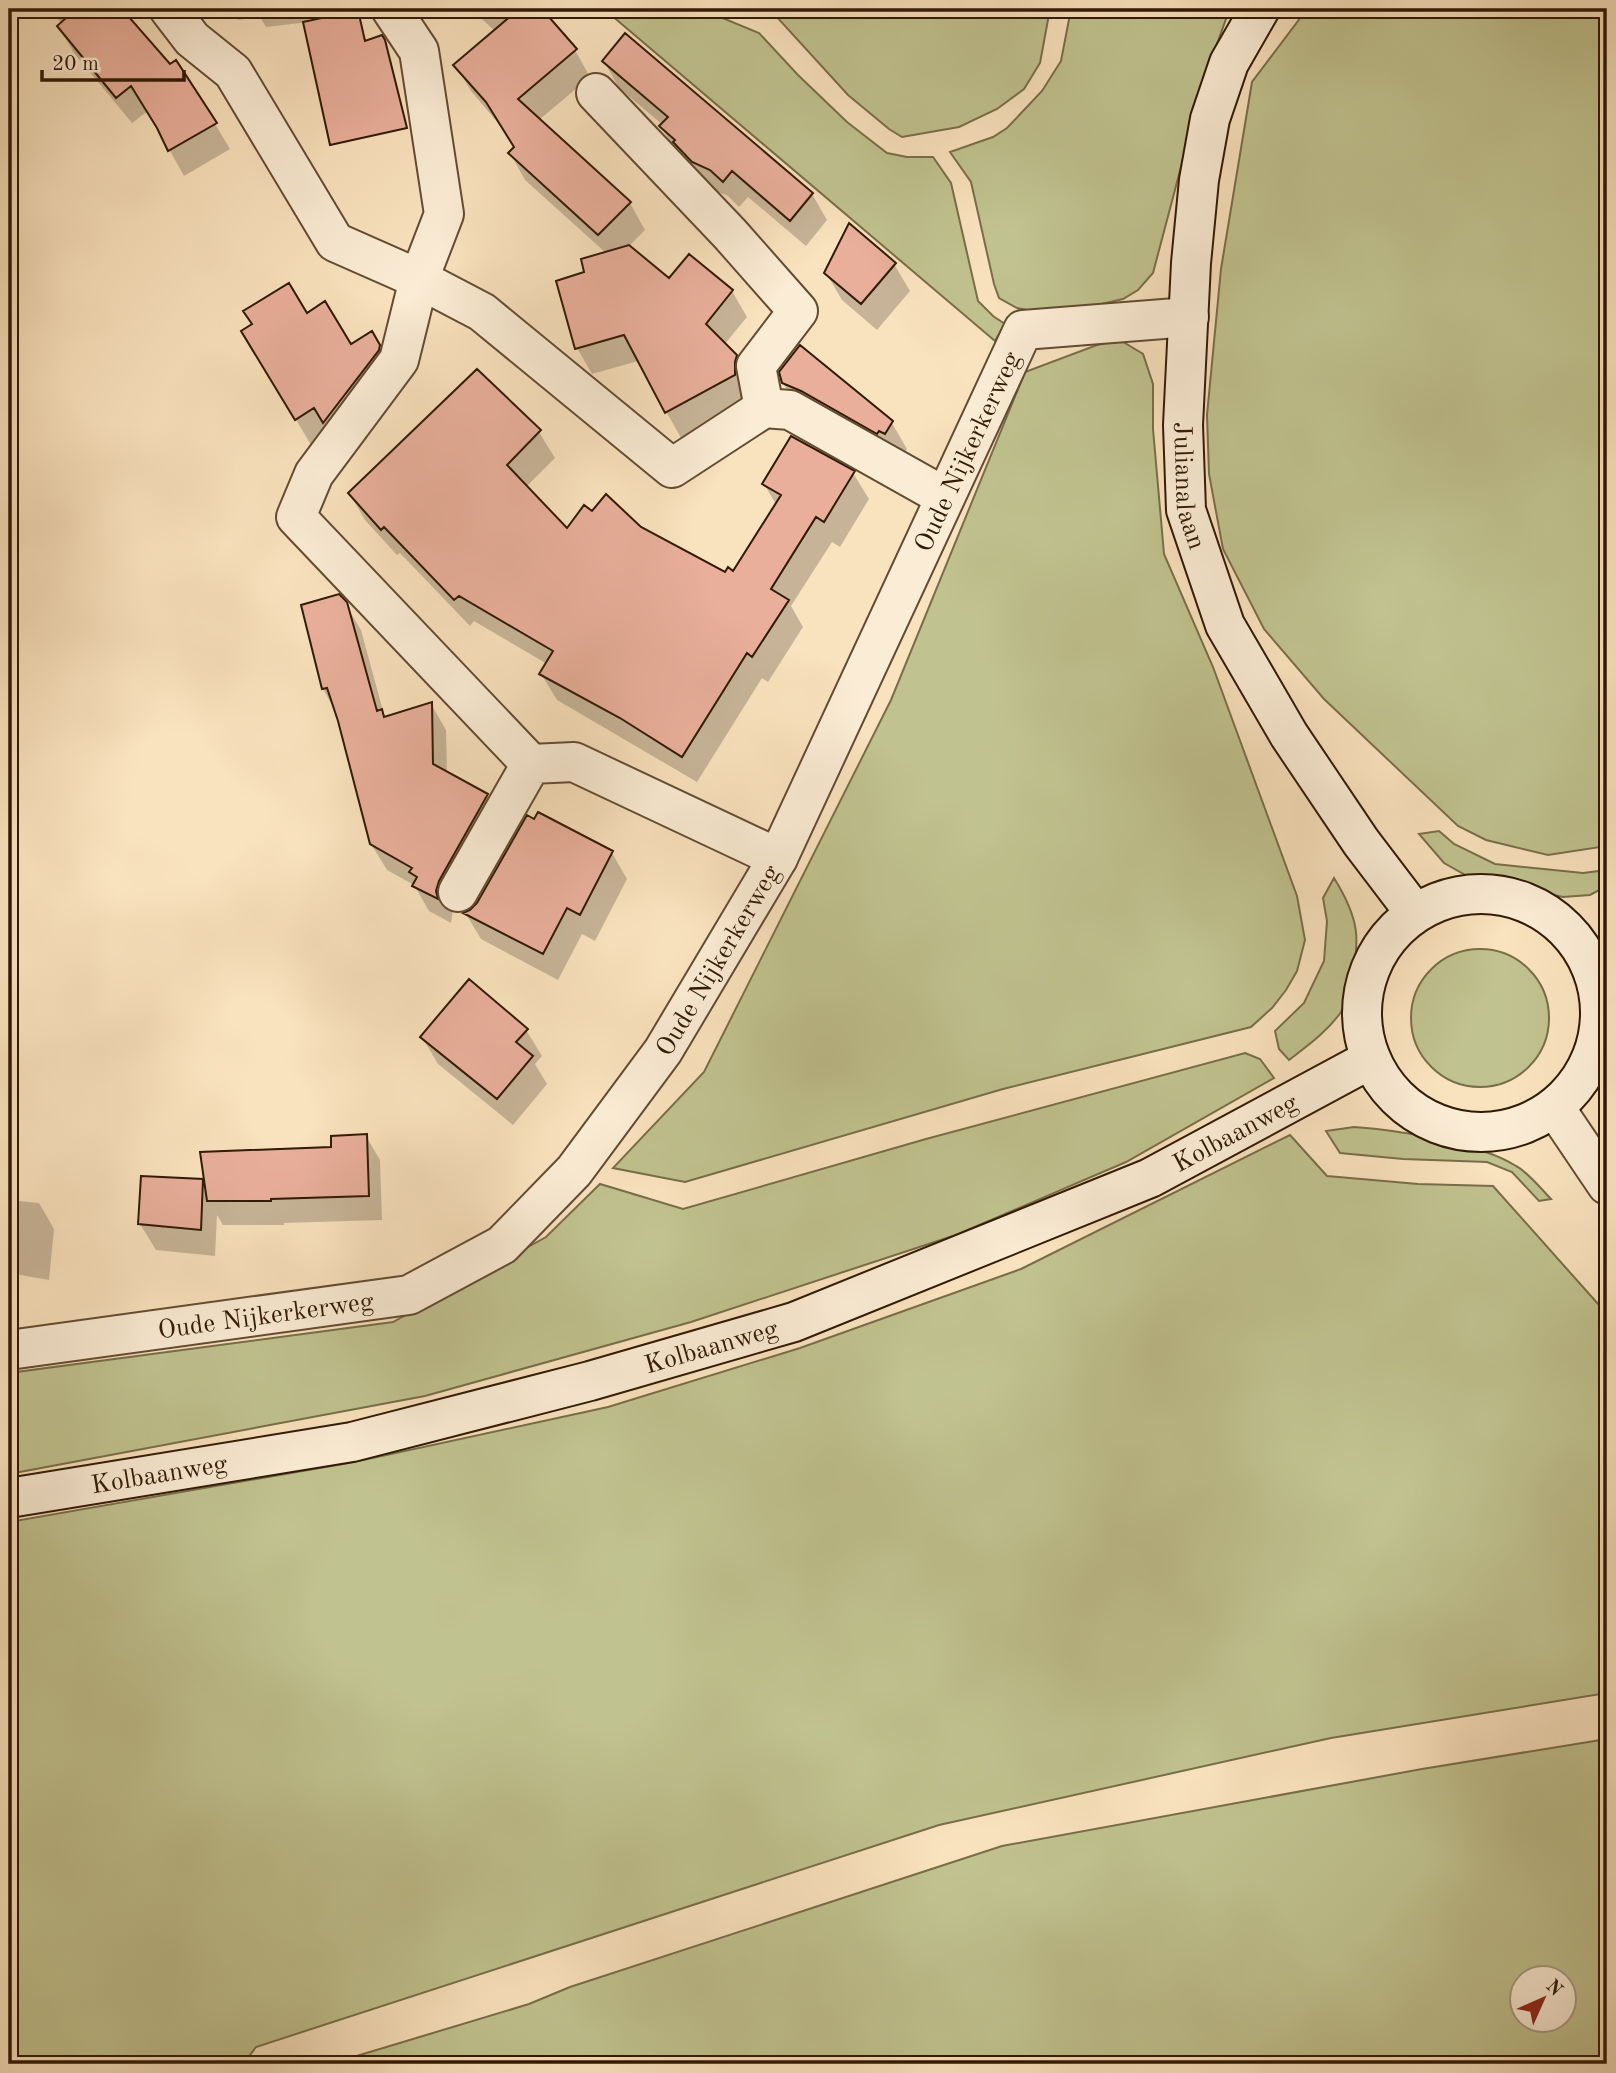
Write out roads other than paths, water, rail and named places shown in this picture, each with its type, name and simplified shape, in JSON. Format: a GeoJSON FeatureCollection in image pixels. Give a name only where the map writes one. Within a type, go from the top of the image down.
{"type":"FeatureCollection","features":[{"type":"Feature","properties":{"kind":"street"},"geometry":{"type":"LineString","coordinates":[[169,9],[192,39],[233,72],[335,242],[419,279],[482,312],[672,468],[764,408],[790,410],[945,497]]}},
{"type":"Feature","properties":{"kind":"street"},"geometry":{"type":"LineString","coordinates":[[391,9],[419,51],[444,215],[419,279],[399,360],[314,474],[296,517],[531,764],[574,762],[778,858]]}},
{"type":"Feature","properties":{"kind":"street","name":"Julianalaan"},"geometry":{"type":"LineString","coordinates":[[1260,9],[1229,63],[1210,119],[1199,180],[1183,425],[1186,510],[1225,625],[1289,735],[1362,842],[1415,913]]}},
{"type":"Feature","properties":{"kind":"street"},"geometry":{"type":"LineString","coordinates":[[596,93],[730,234],[798,311],[755,366],[764,408]]}},
{"type":"Feature","properties":{"kind":"street","name":"Oude Nijkerkerweg"},"geometry":{"type":"LineString","coordinates":[[9,1350],[409,1295],[502,1245],[574,1171],[663,1051],[778,858],[1023,330],[1188,317]]}},
{"type":"Feature","properties":{"kind":"street"},"geometry":{"type":"LineString","coordinates":[[458,892],[531,764]]}},
{"type":"Feature","properties":{"kind":"street"},"geometry":{"type":"LineString","coordinates":[[1491,893],[1529,903],[1597,951],[1600,997],[1598,1039],[1583,1077],[1555,1108],[1515,1128],[1472,1133],[1430,1122],[1395,1095],[1371,1059],[1362,1027],[1363,994],[1373,962],[1390,935],[1415,913],[1451,897],[1491,893]]}},
{"type":"Feature","properties":{"kind":"street","name":"Kolbaanweg"},"geometry":{"type":"LineString","coordinates":[[9,1497],[352,1442],[590,1381],[794,1322],[1150,1178],[1371,1059]]}},
{"type":"Feature","properties":{"kind":"street"},"geometry":{"type":"LineString","coordinates":[[1555,1108],[1607,1185]]}}]}
